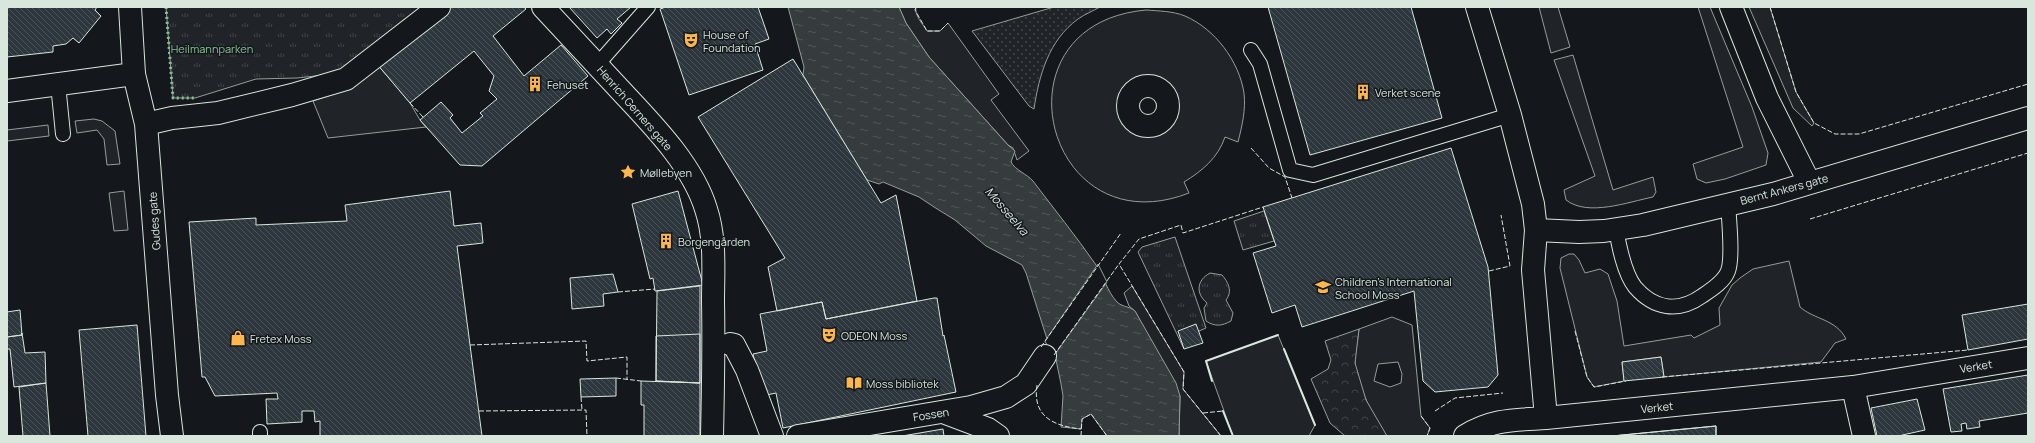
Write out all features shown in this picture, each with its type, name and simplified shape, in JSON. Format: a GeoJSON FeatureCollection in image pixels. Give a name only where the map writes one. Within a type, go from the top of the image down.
{"type":"FeatureCollection","features":[{"type":"Feature","properties":{"kind":"street","name":"Gudes gate"},"geometry":{"type":"LineString","coordinates":[[130,7],[134,74],[146,124],[172,436]]}},
{"type":"Feature","properties":{"kind":"street"},"geometry":{"type":"LineString","coordinates":[[146,124],[172,118],[218,113],[292,95],[346,79],[440,7]]}},
{"type":"Feature","properties":{"kind":"street","name":"Henrich Gerners gate"},"geometry":{"type":"LineString","coordinates":[[543,7],[655,128],[672,149],[699,191],[706,209],[711,230],[713,259],[715,343],[712,436]]}},
{"type":"Feature","properties":{"kind":"street"},"geometry":{"type":"LineString","coordinates":[[1477,7],[1510,115],[1531,195],[1536,230],[1533,270],[1546,418]]}},
{"type":"Feature","properties":{"kind":"street"},"geometry":{"type":"LineString","coordinates":[[1731,7],[1767,98],[1809,182]]}},
{"type":"Feature","properties":{"kind":"street"},"geometry":{"type":"LineString","coordinates":[[7,91],[134,74]]}},
{"type":"Feature","properties":{"kind":"street","name":"Bernt Ankers gate"},"geometry":{"type":"LineString","coordinates":[[1536,230],[1560,232],[1616,229],[1643,225],[1773,194],[1809,182],[1916,153],[2028,118]]}},
{"type":"Feature","properties":{"kind":"street"},"geometry":{"type":"LineString","coordinates":[[730,344],[734,345],[748,370],[772,436]]}},
{"type":"Feature","properties":{"kind":"street","name":"Fossen"},"geometry":{"type":"LineString","coordinates":[[798,436],[971,407],[1006,396],[1026,384],[1045,356]]}},
{"type":"Feature","properties":{"kind":"street","name":"Verket"},"geometry":{"type":"LineString","coordinates":[[1464,436],[1478,428],[1497,421],[1546,418],[1853,387],[2028,358]]}},
{"type":"Feature","properties":{"kind":"street"},"geometry":{"type":"LineString","coordinates":[[1853,387],[1864,436]]}},
{"type":"Feature","properties":{"kind":"street"},"geometry":{"type":"LineString","coordinates":[[943,412],[988,429],[998,436]]}},
{"type":"Feature","properties":{"kind":"lane"},"geometry":{"type":"LineString","coordinates":[[597,64],[648,7]]}},
{"type":"Feature","properties":{"kind":"lane"},"geometry":{"type":"LineString","coordinates":[[1251,50],[1260,64],[1290,170],[1313,175],[1510,115]]}},
{"type":"Feature","properties":{"kind":"lane"},"geometry":{"type":"LineString","coordinates":[[58,84],[63,134]]}},
{"type":"Feature","properties":{"kind":"lane"},"geometry":{"type":"LineString","coordinates":[[1616,229],[1622,259],[1634,286],[1655,304],[1674,308],[1696,300],[1715,288],[1728,272],[1730,230],[1728,204]]}},
{"type":"Feature","properties":{"kind":"green space","name":"Heilmannparken"},"geometry":{"type":"Polygon","coordinates":[[[166,7],[431,7],[342,73],[297,78],[256,79],[195,98],[173,98],[166,7]]]}},
{"type":"Feature","properties":{"kind":"green space"},"geometry":{"type":"Polygon","coordinates":[[[899,7],[916,7],[916,13],[927,31],[940,31],[948,23],[999,94],[991,100],[1029,151],[1017,160],[1013,148],[1008,145],[929,57],[906,23],[899,7]]]}},
{"type":"Feature","properties":{"kind":"green space"},"geometry":{"type":"Polygon","coordinates":[[[1054,7],[1100,7],[1081,17],[1060,37],[1042,71],[1034,109],[1029,106],[972,31],[1054,7]]]}},
{"type":"Feature","properties":{"kind":"green space"},"geometry":{"type":"Polygon","coordinates":[[[1539,7],[1558,7],[1570,47],[1551,53],[1539,7]]]}},
{"type":"Feature","properties":{"kind":"green space"},"geometry":{"type":"Polygon","coordinates":[[[1698,7],[1710,7],[1752,107],[1768,153],[1766,165],[1725,179],[1706,183],[1697,179],[1693,164],[1743,147],[1698,7]]]}},
{"type":"Feature","properties":{"kind":"green space"},"geometry":{"type":"Polygon","coordinates":[[[1749,7],[1770,7],[1796,92],[1814,123],[1812,126],[1793,108],[1749,7]]]}},
{"type":"Feature","properties":{"kind":"green space"},"geometry":{"type":"Polygon","coordinates":[[[1146,10],[1176,13],[1196,22],[1216,38],[1224,47],[1237,69],[1244,93],[1244,112],[1238,142],[1225,137],[1214,158],[1184,182],[1189,193],[1139,202],[1099,190],[1071,163],[1055,128],[1053,89],[1066,52],[1097,24],[1146,10]],[[1144,86],[1132,93],[1127,106],[1132,119],[1144,127],[1160,122],[1165,116],[1167,100],[1158,89],[1144,86]]]}},
{"type":"Feature","properties":{"kind":"green space"},"geometry":{"type":"Polygon","coordinates":[[[1573,55],[1613,190],[1653,177],[1656,192],[1653,197],[1620,205],[1597,208],[1575,205],[1566,200],[1564,190],[1595,176],[1554,60],[1573,55]]]}},
{"type":"Feature","properties":{"kind":"green space"},"geometry":{"type":"Polygon","coordinates":[[[377,64],[410,103],[426,127],[328,138],[313,101],[334,94],[377,64]]]}},
{"type":"Feature","properties":{"kind":"green space"},"geometry":{"type":"Polygon","coordinates":[[[94,119],[102,121],[115,131],[120,164],[107,165],[104,139],[97,130],[77,133],[75,121],[94,119]]]}},
{"type":"Feature","properties":{"kind":"green space"},"geometry":{"type":"Polygon","coordinates":[[[48,125],[49,136],[7,141],[7,130],[48,125]]]}},
{"type":"Feature","properties":{"kind":"green space"},"geometry":{"type":"Polygon","coordinates":[[[124,191],[128,230],[114,231],[109,193],[124,191]]]}},
{"type":"Feature","properties":{"kind":"green space"},"geometry":{"type":"Polygon","coordinates":[[[1264,211],[1274,241],[1243,250],[1234,221],[1264,211]]]}},
{"type":"Feature","properties":{"kind":"green space"},"geometry":{"type":"Polygon","coordinates":[[[1175,237],[1206,328],[1199,331],[1184,349],[1138,252],[1142,247],[1175,237]]]}},
{"type":"Feature","properties":{"kind":"green space"},"geometry":{"type":"Polygon","coordinates":[[[1569,254],[1574,254],[1579,260],[1585,273],[1600,269],[1608,274],[1617,301],[1624,346],[1691,335],[1694,338],[1720,325],[1719,308],[1732,285],[1753,269],[1789,261],[1800,307],[1812,315],[1837,327],[1846,339],[1835,343],[1821,362],[1664,377],[1661,357],[1622,362],[1624,381],[1594,387],[1587,377],[1560,268],[1561,258],[1569,254]]]}},
{"type":"Feature","properties":{"kind":"green space"},"geometry":{"type":"Polygon","coordinates":[[[1210,273],[1222,275],[1229,287],[1229,293],[1226,300],[1233,313],[1231,321],[1222,325],[1215,325],[1206,321],[1204,308],[1207,303],[1199,291],[1202,279],[1210,273]]]}},
{"type":"Feature","properties":{"kind":"green space"},"geometry":{"type":"Polygon","coordinates":[[[1132,286],[1184,372],[1183,389],[1221,436],[1179,436],[1180,396],[1135,311],[1129,306],[1124,293],[1132,286]]]}},
{"type":"Feature","properties":{"kind":"green space"},"geometry":{"type":"Polygon","coordinates":[[[1392,317],[1412,325],[1421,416],[1430,428],[1427,436],[1387,436],[1382,430],[1362,391],[1356,371],[1355,359],[1359,329],[1392,317]],[[1398,362],[1378,364],[1374,381],[1390,387],[1401,383],[1402,374],[1398,362]]]}},
{"type":"Feature","properties":{"kind":"green space"},"geometry":{"type":"Polygon","coordinates":[[[1359,329],[1355,363],[1366,400],[1387,436],[1345,436],[1330,423],[1311,379],[1328,369],[1331,360],[1325,341],[1359,329]]]}},
{"type":"Feature","properties":{"kind":"green space"},"geometry":{"type":"Polygon","coordinates":[[[1278,335],[1315,425],[1309,436],[1233,436],[1206,361],[1278,335]]]}},
{"type":"Feature","properties":{"kind":"water","name":"Mosseelva"},"geometry":{"type":"Polygon","coordinates":[[[788,7],[899,7],[906,23],[929,57],[1015,151],[1011,162],[1013,165],[1033,181],[1073,233],[1096,265],[1108,289],[1117,302],[1135,311],[1176,383],[1180,396],[1179,436],[1107,436],[1091,414],[1082,419],[1081,429],[1061,427],[1063,396],[1055,355],[1047,339],[1026,273],[1022,265],[986,246],[955,220],[919,197],[883,182],[879,184],[867,180],[803,75],[804,67],[788,7]]]}},
{"type":"Feature","properties":{"kind":"pier"},"geometry":{"type":"Polygon","coordinates":[[[1098,264],[1107,282],[1053,357],[1045,341],[1098,264]]]}},
{"type":"Feature","properties":{"kind":"building"},"geometry":{"type":"Polygon","coordinates":[[[7,7],[97,7],[95,10],[101,16],[79,43],[73,38],[66,44],[53,46],[53,52],[7,57],[7,7]]]}},
{"type":"Feature","properties":{"kind":"building","name":"Fehuset"},"geometry":{"type":"Polygon","coordinates":[[[449,7],[524,7],[526,9],[493,36],[524,76],[561,45],[588,76],[482,166],[460,165],[420,120],[441,102],[453,115],[450,118],[462,133],[483,116],[480,113],[497,99],[489,91],[494,76],[474,51],[410,103],[377,64],[449,7]]]}},
{"type":"Feature","properties":{"kind":"building"},"geometry":{"type":"Polygon","coordinates":[[[569,7],[631,7],[617,19],[622,23],[611,34],[607,29],[597,38],[569,7]]]}},
{"type":"Feature","properties":{"kind":"building"},"geometry":{"type":"Polygon","coordinates":[[[666,7],[758,7],[769,39],[755,44],[763,70],[689,95],[660,9],[666,7]]]}},
{"type":"Feature","properties":{"kind":"building","name":"Verket scene"},"geometry":{"type":"Polygon","coordinates":[[[1268,7],[1411,7],[1442,118],[1310,155],[1268,7]]]}},
{"type":"Feature","properties":{"kind":"building"},"geometry":{"type":"Polygon","coordinates":[[[793,59],[881,203],[896,195],[917,301],[826,319],[822,302],[777,311],[768,267],[785,258],[698,117],[793,59]]]}},
{"type":"Feature","properties":{"kind":"building"},"geometry":{"type":"Polygon","coordinates":[[[1451,148],[1488,267],[1498,375],[1488,387],[1435,392],[1423,381],[1414,291],[1302,327],[1295,305],[1272,313],[1253,253],[1276,246],[1263,207],[1451,148]]]}},
{"type":"Feature","properties":{"kind":"building"},"geometry":{"type":"Polygon","coordinates":[[[450,191],[454,226],[481,223],[483,243],[457,246],[482,436],[320,436],[320,421],[315,422],[314,411],[302,411],[302,422],[267,424],[266,399],[278,399],[277,393],[215,396],[205,377],[202,377],[189,222],[256,218],[256,225],[347,221],[345,205],[450,191]]]}},
{"type":"Feature","properties":{"kind":"building","name":"Borgengården"},"geometry":{"type":"Polygon","coordinates":[[[678,191],[703,285],[655,291],[653,278],[650,279],[632,204],[678,191]]]}},
{"type":"Feature","properties":{"kind":"building"},"geometry":{"type":"Polygon","coordinates":[[[613,274],[618,292],[603,294],[604,306],[572,309],[570,278],[613,274]]]}},
{"type":"Feature","properties":{"kind":"building"},"geometry":{"type":"Polygon","coordinates":[[[700,286],[700,383],[656,381],[657,291],[700,286]]]}},
{"type":"Feature","properties":{"kind":"building"},"geometry":{"type":"Polygon","coordinates":[[[937,298],[943,336],[944,335],[956,392],[783,428],[776,393],[762,396],[753,354],[767,351],[760,314],[822,302],[826,319],[937,298]]]}},
{"type":"Feature","properties":{"kind":"building"},"geometry":{"type":"Polygon","coordinates":[[[2028,304],[2028,339],[1968,350],[1962,315],[2028,304]]]}},
{"type":"Feature","properties":{"kind":"building"},"geometry":{"type":"Polygon","coordinates":[[[20,310],[22,335],[7,337],[7,312],[20,310]]]}},
{"type":"Feature","properties":{"kind":"building"},"geometry":{"type":"Polygon","coordinates":[[[1196,324],[1203,343],[1184,349],[1178,331],[1196,324]]]}},
{"type":"Feature","properties":{"kind":"building"},"geometry":{"type":"Polygon","coordinates":[[[137,325],[146,436],[88,436],[79,330],[137,325]]]}},
{"type":"Feature","properties":{"kind":"building"},"geometry":{"type":"Polygon","coordinates":[[[22,333],[25,353],[45,352],[46,383],[14,387],[10,349],[7,349],[7,337],[22,335],[22,333]]]}},
{"type":"Feature","properties":{"kind":"building"},"geometry":{"type":"Polygon","coordinates":[[[700,334],[700,383],[656,381],[656,336],[700,334]]]}},
{"type":"Feature","properties":{"kind":"building"},"geometry":{"type":"Polygon","coordinates":[[[1661,357],[1664,377],[1624,381],[1622,362],[1661,357]]]}},
{"type":"Feature","properties":{"kind":"building"},"geometry":{"type":"Polygon","coordinates":[[[2028,375],[2028,413],[1979,421],[1980,427],[1967,429],[1966,423],[1961,424],[1962,431],[1951,432],[1943,389],[2028,375]]]}},
{"type":"Feature","properties":{"kind":"building"},"geometry":{"type":"Polygon","coordinates":[[[616,378],[616,396],[581,397],[580,379],[616,378]]]}},
{"type":"Feature","properties":{"kind":"building"},"geometry":{"type":"Polygon","coordinates":[[[641,381],[700,383],[700,436],[644,436],[644,405],[641,405],[641,381]]]}},
{"type":"Feature","properties":{"kind":"building"},"geometry":{"type":"Polygon","coordinates":[[[46,383],[50,436],[23,436],[19,387],[46,383]]]}},
{"type":"Feature","properties":{"kind":"building"},"geometry":{"type":"Polygon","coordinates":[[[1917,399],[1925,430],[1898,436],[1877,436],[1871,408],[1917,399]]]}},
{"type":"Feature","properties":{"kind":"building"},"geometry":{"type":"Polygon","coordinates":[[[1716,426],[1716,436],[1612,436],[1716,426]]]}},
{"type":"Feature","properties":{"kind":"building"},"geometry":{"type":"Polygon","coordinates":[[[1716,426],[1716,436],[1612,436],[1716,426]]]}},
{"type":"Feature","properties":{"kind":"building"},"geometry":{"type":"Polygon","coordinates":[[[943,429],[944,436],[902,436],[943,429]]]}},
{"type":"Feature","properties":{"kind":"hedge"},"geometry":{"type":"LineString","coordinates":[[166,7],[173,98],[195,98]]}},
{"type":"Feature","properties":{"kind":"fence"},"geometry":{"type":"LineString","coordinates":[[916,7],[915,10],[927,31],[940,31],[948,23]]}},
{"type":"Feature","properties":{"kind":"fence"},"geometry":{"type":"LineString","coordinates":[[1770,7],[1796,92],[1814,123],[1835,134],[1859,134],[2028,84]]}},
{"type":"Feature","properties":{"kind":"fence"},"geometry":{"type":"LineString","coordinates":[[410,103],[423,117]]}},
{"type":"Feature","properties":{"kind":"fence"},"geometry":{"type":"LineString","coordinates":[[1251,148],[1269,168],[1285,177],[1292,198]]}},
{"type":"Feature","properties":{"kind":"fence"},"geometry":{"type":"LineString","coordinates":[[1810,219],[2028,153]]}},
{"type":"Feature","properties":{"kind":"fence"},"geometry":{"type":"LineString","coordinates":[[1221,436],[1183,389],[1184,372],[1119,264],[1139,239],[1181,225],[1183,233],[1263,207]]}},
{"type":"Feature","properties":{"kind":"fence"},"geometry":{"type":"LineString","coordinates":[[1489,271],[1510,266],[1501,215]]}},
{"type":"Feature","properties":{"kind":"fence"},"geometry":{"type":"LineString","coordinates":[[1041,347],[1121,233]]}},
{"type":"Feature","properties":{"kind":"fence"},"geometry":{"type":"LineString","coordinates":[[1054,355],[1119,264]]}},
{"type":"Feature","properties":{"kind":"fence"},"geometry":{"type":"LineString","coordinates":[[618,292],[655,289]]}},
{"type":"Feature","properties":{"kind":"fence"},"geometry":{"type":"LineString","coordinates":[[1575,331],[1587,377],[1594,387],[1626,381]]}},
{"type":"Feature","properties":{"kind":"fence"},"geometry":{"type":"LineString","coordinates":[[470,345],[586,341],[587,361],[627,357],[627,380]]}},
{"type":"Feature","properties":{"kind":"fence"},"geometry":{"type":"LineString","coordinates":[[1662,377],[1968,350]]}},
{"type":"Feature","properties":{"kind":"fence"},"geometry":{"type":"LineString","coordinates":[[616,378],[641,381]]}},
{"type":"Feature","properties":{"kind":"fence"},"geometry":{"type":"LineString","coordinates":[[1037,385],[1036,396],[1038,405],[1047,418],[1071,428],[1081,429]]}},
{"type":"Feature","properties":{"kind":"fence"},"geometry":{"type":"LineString","coordinates":[[1435,411],[1455,398],[1503,393]]}},
{"type":"Feature","properties":{"kind":"fence"},"geometry":{"type":"LineString","coordinates":[[581,397],[582,410]]}},
{"type":"Feature","properties":{"kind":"fence"},"geometry":{"type":"LineString","coordinates":[[479,411],[586,410],[587,436]]}},
{"type":"Feature","properties":{"kind":"fence"},"geometry":{"type":"LineString","coordinates":[[1203,413],[1223,411]]}},
{"type":"Feature","properties":{"kind":"fence"},"geometry":{"type":"LineString","coordinates":[[1081,436],[1082,419],[1091,414],[1107,436]]}},
{"type":"Feature","properties":{"kind":"fence"},"geometry":{"type":"LineString","coordinates":[[1421,416],[1430,428],[1427,436]]}},
{"type":"Feature","properties":{"kind":"wall"},"geometry":{"type":"LineString","coordinates":[[1212,381],[1206,361],[1278,335]]}},
{"type":"Feature","properties":{"kind":"wall"},"geometry":{"type":"LineString","coordinates":[[1284,349],[1315,425]]}},
{"type":"Feature","properties":{"kind":"wall"},"geometry":{"type":"LineString","coordinates":[[1223,411],[1233,436]]}},
{"type":"Feature","properties":{"kind":"place","name":"House of Foundation"},"geometry":{"type":"Point","coordinates":[691,40]}},
{"type":"Feature","properties":{"kind":"place","name":"Fehuset"},"geometry":{"type":"Point","coordinates":[535,84]}},
{"type":"Feature","properties":{"kind":"place","name":"Verket scene"},"geometry":{"type":"Point","coordinates":[1363,92]}},
{"type":"Feature","properties":{"kind":"place","name":"Møllebyen"},"geometry":{"type":"Point","coordinates":[628,172]}},
{"type":"Feature","properties":{"kind":"place","name":"Borgengården"},"geometry":{"type":"Point","coordinates":[666,241]}},
{"type":"Feature","properties":{"kind":"place","name":"Children's International School Moss"},"geometry":{"type":"Point","coordinates":[1323,287]}},
{"type":"Feature","properties":{"kind":"place","name":"ODEON Moss"},"geometry":{"type":"Point","coordinates":[829,335]}},
{"type":"Feature","properties":{"kind":"place","name":"Fretex Moss"},"geometry":{"type":"Point","coordinates":[238,338]}},
{"type":"Feature","properties":{"kind":"place","name":"Moss bibliotek"},"geometry":{"type":"Point","coordinates":[854,383]}}]}
